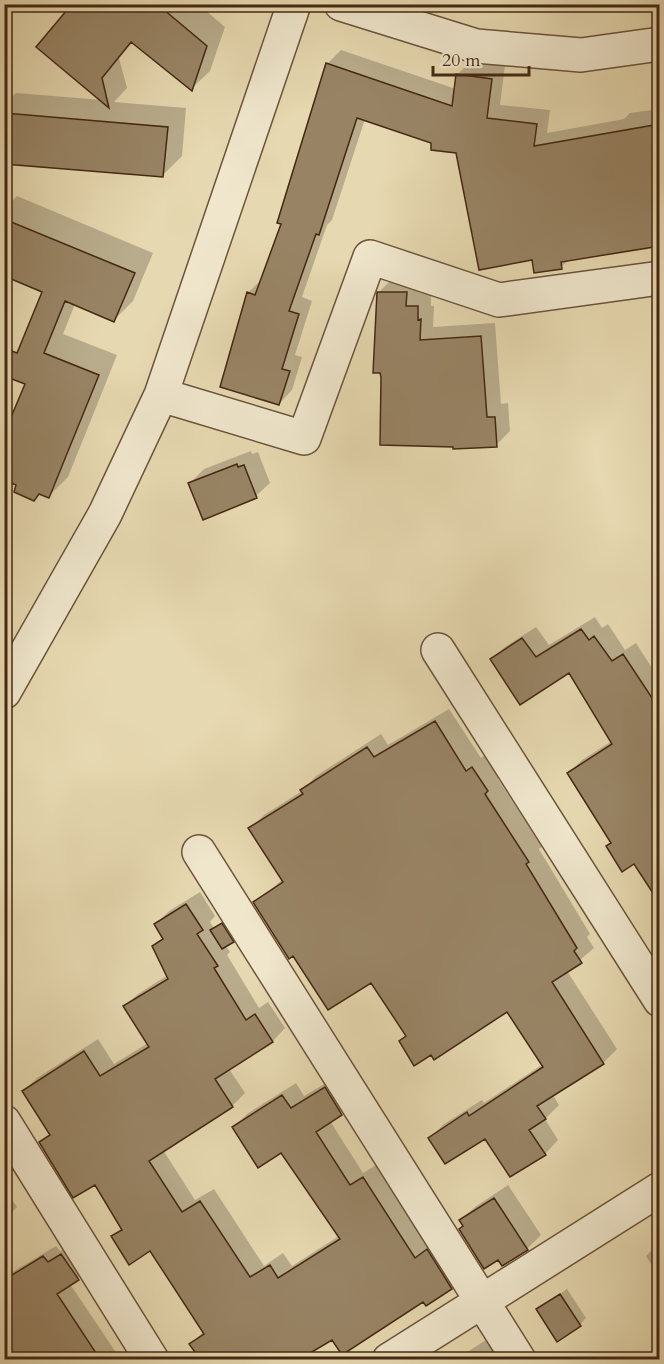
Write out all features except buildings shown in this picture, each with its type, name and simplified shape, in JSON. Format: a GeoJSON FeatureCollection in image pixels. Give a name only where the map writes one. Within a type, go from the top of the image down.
{"type":"FeatureCollection","features":[{"type":"Feature","properties":{"kind":"street"},"geometry":{"type":"LineString","coordinates":[[4,692],[105,514],[161,396],[294,4]]}},
{"type":"Feature","properties":{"kind":"street"},"geometry":{"type":"LineString","coordinates":[[341,4],[476,46],[580,55],[660,44]]}},
{"type":"Feature","properties":{"kind":"street"},"geometry":{"type":"LineString","coordinates":[[161,396],[304,438],[370,257],[499,300],[660,278]]}},
{"type":"Feature","properties":{"kind":"street"},"geometry":{"type":"LineString","coordinates":[[438,650],[660,1000]]}},
{"type":"Feature","properties":{"kind":"street"},"geometry":{"type":"LineString","coordinates":[[199,852],[519,1359]]}},
{"type":"Feature","properties":{"kind":"street"},"geometry":{"type":"LineString","coordinates":[[4,1122],[152,1359]]}},
{"type":"Feature","properties":{"kind":"street"},"geometry":{"type":"LineString","coordinates":[[389,1359],[660,1189]]}}]}
